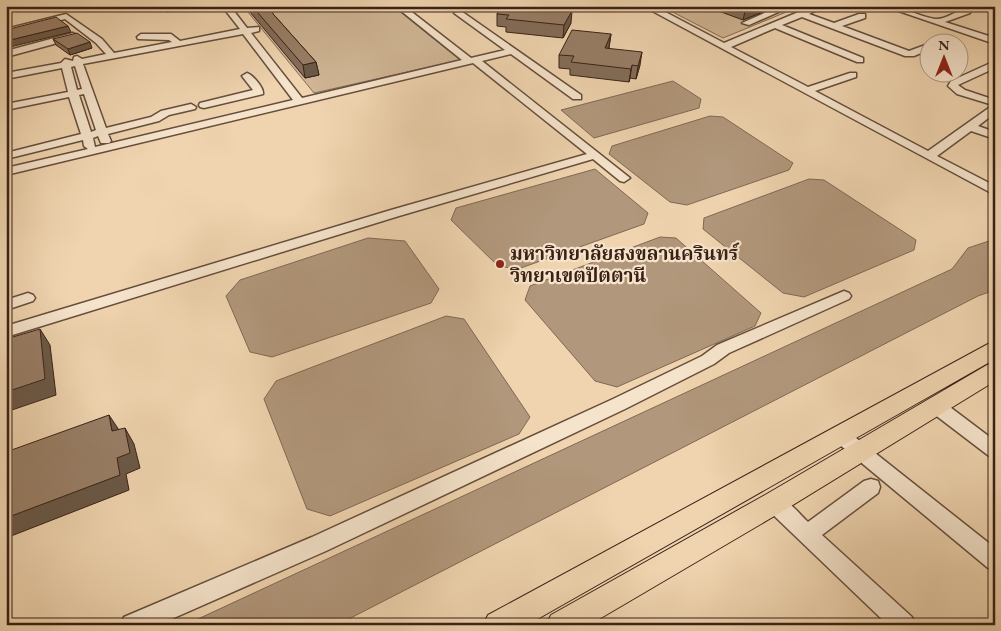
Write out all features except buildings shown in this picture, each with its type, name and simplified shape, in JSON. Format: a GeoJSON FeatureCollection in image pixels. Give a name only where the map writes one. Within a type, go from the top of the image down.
{"type":"FeatureCollection","features":[{"type":"Feature","properties":{"kind":"main road"},"geometry":{"type":"LineString","coordinates":[[498,625],[995,350]]}},
{"type":"Feature","properties":{"kind":"main road"},"geometry":{"type":"LineString","coordinates":[[570,623],[995,372]]}},
{"type":"Feature","properties":{"kind":"street"},"geometry":{"type":"LineString","coordinates":[[170,9],[186,6]]}},
{"type":"Feature","properties":{"kind":"street"},"geometry":{"type":"LineString","coordinates":[[226,6],[249,28],[304,101]]}},
{"type":"Feature","properties":{"kind":"street"},"geometry":{"type":"LineString","coordinates":[[238,6],[249,28]]}},
{"type":"Feature","properties":{"kind":"street"},"geometry":{"type":"LineString","coordinates":[[400,6],[475,60]]}},
{"type":"Feature","properties":{"kind":"street"},"geometry":{"type":"LineString","coordinates":[[411,6],[475,60],[624,178]]}},
{"type":"Feature","properties":{"kind":"street"},"geometry":{"type":"LineString","coordinates":[[647,6],[995,191]]}},
{"type":"Feature","properties":{"kind":"street"},"geometry":{"type":"LineString","coordinates":[[746,23],[788,6]]}},
{"type":"Feature","properties":{"kind":"street"},"geometry":{"type":"LineString","coordinates":[[723,47],[821,6]]}},
{"type":"Feature","properties":{"kind":"street"},"geometry":{"type":"LineString","coordinates":[[888,6],[995,41]]}},
{"type":"Feature","properties":{"kind":"street"},"geometry":{"type":"LineString","coordinates":[[936,22],[967,11]]}},
{"type":"Feature","properties":{"kind":"street"},"geometry":{"type":"LineString","coordinates":[[458,13],[577,97]]}},
{"type":"Feature","properties":{"kind":"street"},"geometry":{"type":"LineString","coordinates":[[802,14],[908,54],[918,50]]}},
{"type":"Feature","properties":{"kind":"street"},"geometry":{"type":"LineString","coordinates":[[6,32],[66,16],[110,53]]}},
{"type":"Feature","properties":{"kind":"street"},"geometry":{"type":"LineString","coordinates":[[834,26],[862,16]]}},
{"type":"Feature","properties":{"kind":"street"},"geometry":{"type":"LineString","coordinates":[[774,25],[860,60]]}},
{"type":"Feature","properties":{"kind":"street"},"geometry":{"type":"LineString","coordinates":[[78,61],[249,28]]}},
{"type":"Feature","properties":{"kind":"street"},"geometry":{"type":"LineString","coordinates":[[6,54],[87,32]]}},
{"type":"Feature","properties":{"kind":"street"},"geometry":{"type":"LineString","coordinates":[[142,37],[171,37],[177,42]]}},
{"type":"Feature","properties":{"kind":"street"},"geometry":{"type":"LineString","coordinates":[[6,76],[110,53],[177,42]]}},
{"type":"Feature","properties":{"kind":"street"},"geometry":{"type":"LineString","coordinates":[[6,172],[513,51]]}},
{"type":"Feature","properties":{"kind":"street"},"geometry":{"type":"LineString","coordinates":[[78,61],[101,133],[108,148]]}},
{"type":"Feature","properties":{"kind":"street"},"geometry":{"type":"LineString","coordinates":[[66,64],[73,93],[93,152]]}},
{"type":"Feature","properties":{"kind":"street"},"geometry":{"type":"LineString","coordinates":[[995,64],[954,83],[953,86],[961,92],[995,103]]}},
{"type":"Feature","properties":{"kind":"street"},"geometry":{"type":"LineString","coordinates":[[807,91],[854,75]]}},
{"type":"Feature","properties":{"kind":"street"},"geometry":{"type":"LineString","coordinates":[[204,105],[259,92],[247,76]]}},
{"type":"Feature","properties":{"kind":"street"},"geometry":{"type":"LineString","coordinates":[[6,106],[88,90]]}},
{"type":"Feature","properties":{"kind":"street"},"geometry":{"type":"LineString","coordinates":[[6,156],[101,133],[191,107]]}},
{"type":"Feature","properties":{"kind":"street"},"geometry":{"type":"LineString","coordinates":[[929,156],[995,108]]}},
{"type":"Feature","properties":{"kind":"street"},"geometry":{"type":"LineString","coordinates":[[983,117],[995,122]]}},
{"type":"Feature","properties":{"kind":"street"},"geometry":{"type":"LineString","coordinates":[[970,126],[995,136]]}},
{"type":"Feature","properties":{"kind":"street"},"geometry":{"type":"LineString","coordinates":[[6,332],[395,213],[595,155]]}},
{"type":"Feature","properties":{"kind":"street"},"geometry":{"type":"LineString","coordinates":[[132,625],[319,544],[619,404],[708,360],[723,349],[844,296]]}},
{"type":"Feature","properties":{"kind":"street"},"geometry":{"type":"LineString","coordinates":[[6,305],[28,298]]}},
{"type":"Feature","properties":{"kind":"street"},"geometry":{"type":"LineString","coordinates":[[936,406],[995,452]]}},
{"type":"Feature","properties":{"kind":"street"},"geometry":{"type":"LineString","coordinates":[[840,436],[995,560]]}},
{"type":"Feature","properties":{"kind":"street"},"geometry":{"type":"LineString","coordinates":[[807,534],[871,486]]}},
{"type":"Feature","properties":{"kind":"street"},"geometry":{"type":"LineString","coordinates":[[774,503],[904,625]]}},
{"type":"Feature","properties":{"kind":"street"},"geometry":{"type":"LineString","coordinates":[[554,594],[570,623]]}},
{"type":"Feature","properties":{"kind":"shaded area"},"geometry":{"type":"Polygon","coordinates":[[[243,6],[393,6],[460,60],[314,93],[243,6]]]}},
{"type":"Feature","properties":{"kind":"shaded area"},"geometry":{"type":"Polygon","coordinates":[[[661,6],[801,6],[723,38],[661,6]]]}},
{"type":"Feature","properties":{"kind":"shaded area"},"geometry":{"type":"Polygon","coordinates":[[[673,81],[701,99],[699,108],[594,138],[561,110],[673,81]]]}},
{"type":"Feature","properties":{"kind":"shaded area"},"geometry":{"type":"Polygon","coordinates":[[[710,116],[723,117],[793,163],[789,170],[687,205],[670,202],[609,154],[612,146],[710,116]]]}},
{"type":"Feature","properties":{"kind":"shaded area"},"geometry":{"type":"Polygon","coordinates":[[[595,169],[648,213],[644,224],[518,269],[498,266],[451,220],[456,208],[595,169]]]}},
{"type":"Feature","properties":{"kind":"shaded area"},"geometry":{"type":"Polygon","coordinates":[[[809,179],[824,180],[916,240],[914,250],[804,297],[783,293],[703,229],[704,218],[809,179]]]}},
{"type":"Feature","properties":{"kind":"shaded area"},"geometry":{"type":"Polygon","coordinates":[[[660,237],[676,238],[761,313],[755,326],[617,387],[595,381],[525,300],[530,286],[660,237]]]}},
{"type":"Feature","properties":{"kind":"shaded area"},"geometry":{"type":"Polygon","coordinates":[[[368,238],[405,241],[439,289],[431,303],[272,357],[250,352],[226,296],[240,280],[368,238]]]}},
{"type":"Feature","properties":{"kind":"shaded area"},"geometry":{"type":"Polygon","coordinates":[[[995,239],[995,290],[978,296],[337,625],[185,625],[952,269],[968,248],[995,239]]]}},
{"type":"Feature","properties":{"kind":"shaded area"},"geometry":{"type":"Polygon","coordinates":[[[446,316],[464,319],[530,417],[519,434],[330,516],[307,509],[264,399],[276,381],[446,316]]]}},
{"type":"Feature","properties":{"kind":"place","name":"มหาวิทยาลัยสงขลานครินทร์ วิทยาเขตปัตตานี"},"geometry":{"type":"Point","coordinates":[500,264]}}]}
